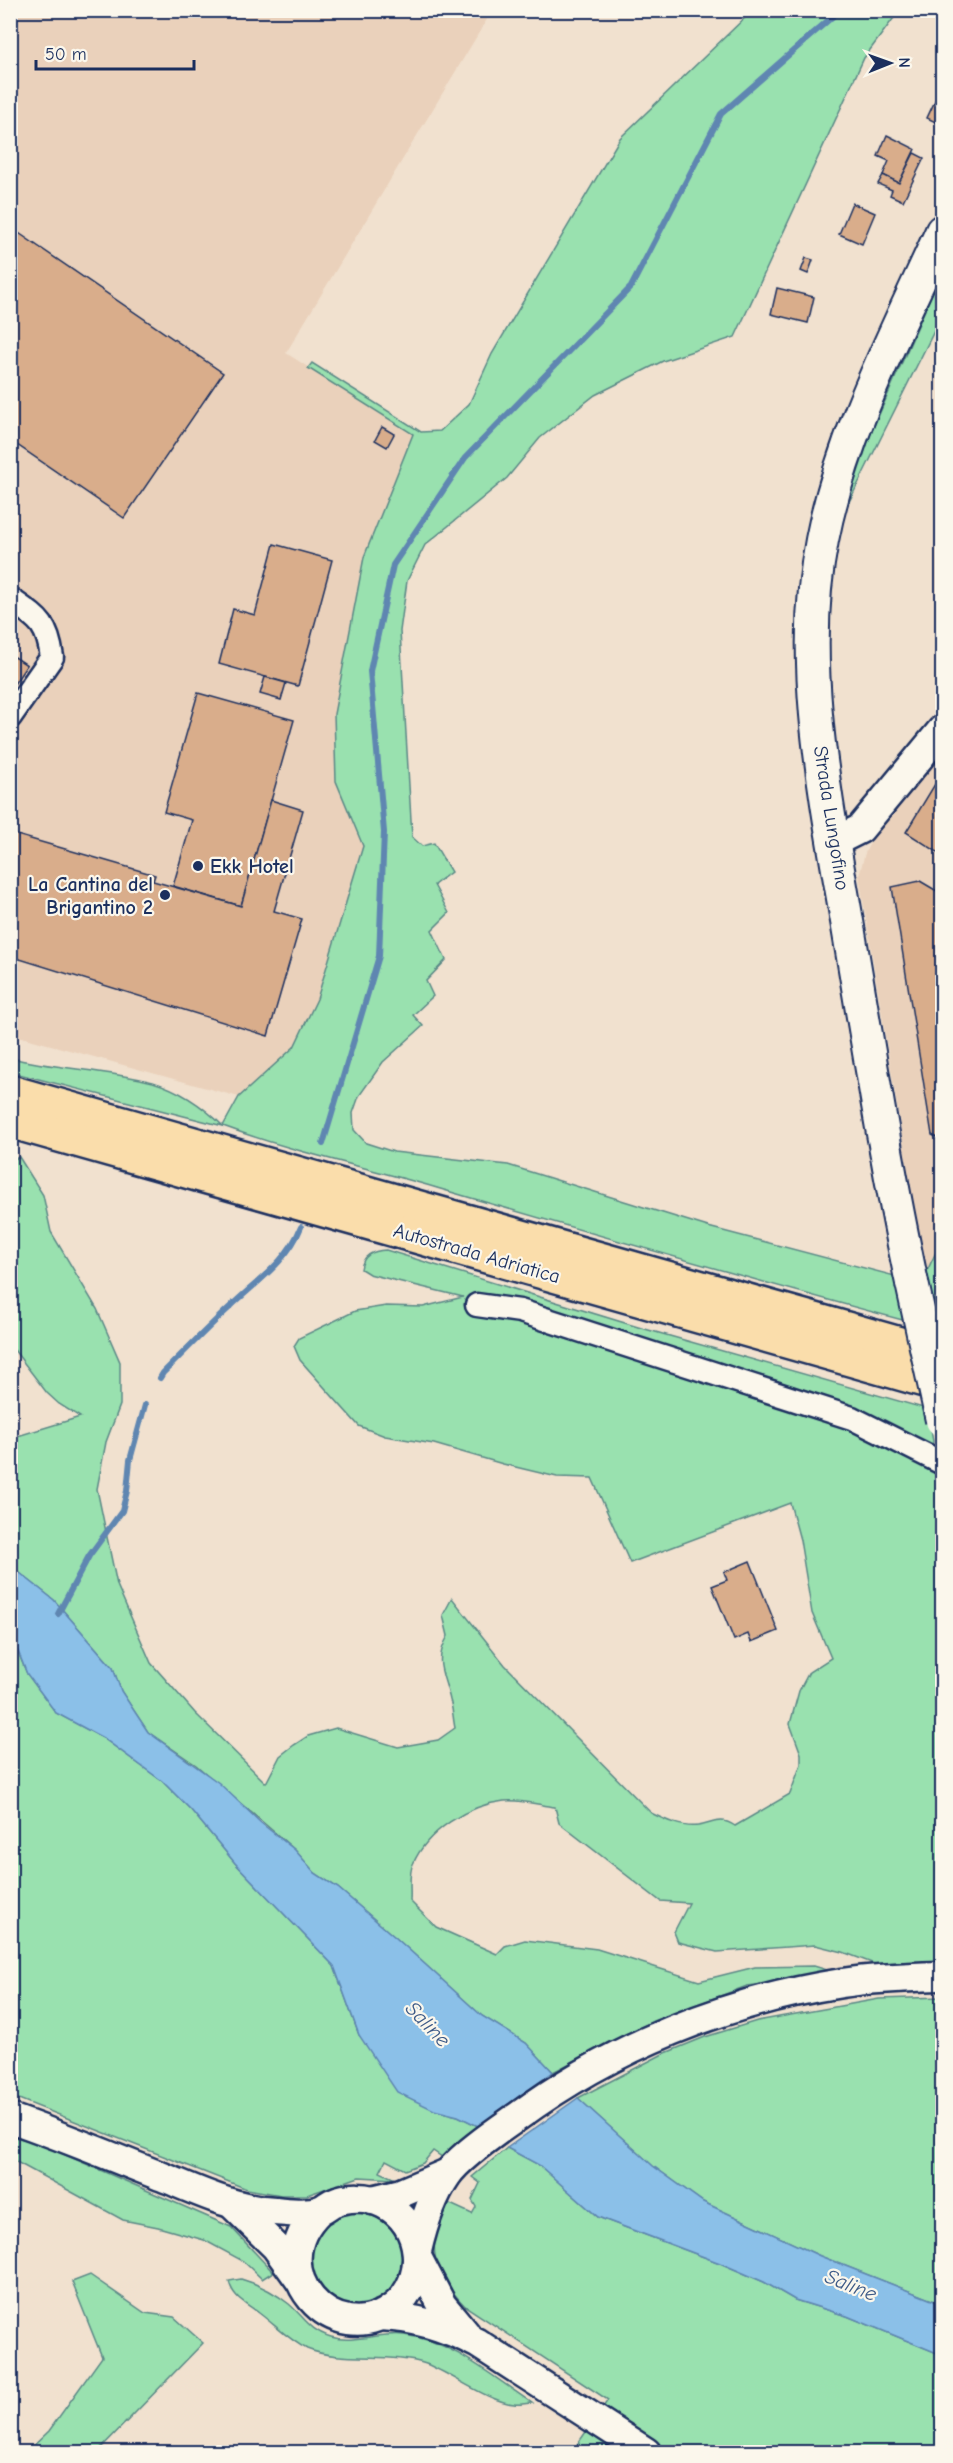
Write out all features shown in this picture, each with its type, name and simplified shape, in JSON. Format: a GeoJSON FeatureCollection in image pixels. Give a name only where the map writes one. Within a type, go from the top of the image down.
{"type":"FeatureCollection","features":[{"type":"Feature","properties":{"kind":"highway","name":"Autostrada Adriatica"},"geometry":{"type":"LineString","coordinates":[[10,1092],[213,1164]]}},
{"type":"Feature","properties":{"kind":"highway","name":"Autostrada Adriatica"},"geometry":{"type":"LineString","coordinates":[[10,1121],[213,1164],[395,1215],[942,1356]]}},
{"type":"Feature","properties":{"kind":"highway","name":"Autostrada Adriatica"},"geometry":{"type":"LineString","coordinates":[[395,1215],[942,1385]]}},
{"type":"Feature","properties":{"kind":"main road","name":"Strada Lungofino"},"geometry":{"type":"LineString","coordinates":[[942,231],[878,373],[841,464],[821,542],[815,601],[814,684],[834,842],[896,1210],[942,1420]]}},
{"type":"Feature","properties":{"kind":"street"},"geometry":{"type":"LineString","coordinates":[[10,599],[39,619],[49,637],[52,657],[10,717]]}},
{"type":"Feature","properties":{"kind":"street"},"geometry":{"type":"LineString","coordinates":[[834,842],[860,829],[942,730]]}},
{"type":"Feature","properties":{"kind":"street"},"geometry":{"type":"LineString","coordinates":[[477,1305],[520,1311],[852,1418],[942,1463]]}},
{"type":"Feature","properties":{"kind":"street"},"geometry":{"type":"LineString","coordinates":[[299,2279],[296,2258],[300,2237],[305,2227],[319,2211],[344,2199],[372,2200],[438,2180],[502,2128],[590,2070],[652,2038],[752,2003],[845,1983],[942,1976]]}},
{"type":"Feature","properties":{"kind":"street"},"geometry":{"type":"LineString","coordinates":[[10,2118],[234,2206],[276,2212],[319,2211]]}},
{"type":"Feature","properties":{"kind":"street"},"geometry":{"type":"LineString","coordinates":[[234,2206],[276,2247],[314,2302],[337,2317],[364,2320],[378,2316],[394,2307],[407,2294],[415,2277],[426,2218],[438,2180]]}},
{"type":"Feature","properties":{"kind":"street"},"geometry":{"type":"LineString","coordinates":[[372,2200],[398,2213],[414,2237],[418,2255],[442,2305],[452,2319],[477,2343]]}},
{"type":"Feature","properties":{"kind":"street"},"geometry":{"type":"LineString","coordinates":[[378,2316],[404,2317],[429,2322],[454,2331],[477,2343],[646,2452]]}},
{"type":"Feature","properties":{"kind":"shaded area"},"geometry":{"type":"Polygon","coordinates":[[[10,11],[492,11],[286,353],[413,434],[364,557],[336,781],[363,846],[317,999],[294,1047],[239,1097],[11,1034],[10,11]]]}},
{"type":"Feature","properties":{"kind":"shaded area"},"geometry":{"type":"Polygon","coordinates":[[[942,747],[942,1240],[925,1275],[859,876],[865,853],[876,831],[942,747]]]}},
{"type":"Feature","properties":{"kind":"green space"},"geometry":{"type":"Polygon","coordinates":[[[752,11],[899,11],[864,58],[735,337],[663,361],[595,395],[540,438],[507,478],[425,545],[407,581],[400,631],[412,837],[422,846],[434,843],[451,872],[434,885],[449,913],[432,930],[446,960],[426,981],[433,996],[413,1015],[423,1026],[383,1062],[359,1096],[353,1113],[354,1130],[366,1143],[394,1152],[508,1165],[708,1227],[895,1276],[910,1322],[410,1180],[303,1152],[223,1126],[239,1097],[294,1047],[317,999],[363,846],[336,781],[334,714],[364,557],[413,434],[308,368],[312,363],[421,432],[440,431],[469,404],[492,354],[620,138],[752,11]]]}},
{"type":"Feature","properties":{"kind":"green space"},"geometry":{"type":"Polygon","coordinates":[[[942,271],[942,315],[846,508],[871,433],[942,271]]]}},
{"type":"Feature","properties":{"kind":"green space"},"geometry":{"type":"Polygon","coordinates":[[[11,1058],[153,1082],[191,1100],[223,1126],[11,1072],[11,1058]]]}},
{"type":"Feature","properties":{"kind":"green space"},"geometry":{"type":"Polygon","coordinates":[[[19,1157],[43,1195],[51,1232],[97,1309],[120,1362],[120,1405],[106,1442],[97,1489],[117,1585],[151,1663],[195,1713],[266,1783],[280,1756],[308,1736],[336,1728],[398,1747],[438,1740],[455,1728],[440,1661],[448,1636],[443,1615],[452,1598],[505,1665],[651,1813],[686,1826],[721,1821],[735,1826],[790,1794],[801,1764],[801,1754],[790,1724],[799,1691],[809,1672],[831,1658],[812,1613],[800,1540],[790,1503],[630,1563],[592,1478],[557,1477],[434,1444],[385,1436],[359,1426],[300,1360],[294,1346],[299,1338],[355,1311],[386,1306],[423,1307],[463,1297],[369,1274],[361,1269],[364,1260],[376,1251],[386,1250],[638,1327],[927,1409],[933,1441],[932,1460],[942,1479],[942,1966],[885,1968],[843,1952],[815,1945],[717,1952],[678,1942],[674,1932],[689,1903],[660,1901],[559,1823],[555,1807],[517,1801],[490,1804],[463,1814],[438,1831],[419,1852],[411,1868],[410,1901],[436,1927],[497,1954],[505,1946],[525,1940],[597,1949],[699,1981],[755,1967],[814,1966],[837,1973],[833,1976],[747,1986],[653,2021],[553,2072],[526,2043],[482,2016],[338,1888],[315,1873],[295,1850],[196,1765],[148,1732],[121,1691],[113,1668],[54,1600],[11,1566],[11,1438],[80,1417],[59,1404],[47,1393],[11,1346],[10,1161],[19,1157]]]}},
{"type":"Feature","properties":{"kind":"green space"},"geometry":{"type":"Polygon","coordinates":[[[942,1240],[942,1303],[926,1300],[925,1275],[942,1240]]]}},
{"type":"Feature","properties":{"kind":"green space"},"geometry":{"type":"Polygon","coordinates":[[[10,1633],[27,1674],[56,1713],[103,1738],[162,1781],[191,1810],[235,1863],[334,1966],[359,2035],[434,2110],[458,2116],[478,2126],[442,2157],[433,2151],[423,2163],[405,2170],[386,2160],[380,2172],[395,2179],[359,2177],[307,2195],[281,2195],[247,2189],[11,2096],[10,1633]]]}},
{"type":"Feature","properties":{"kind":"green space"},"geometry":{"type":"Polygon","coordinates":[[[942,1997],[942,2304],[820,2256],[703,2202],[653,2166],[578,2098],[663,2054],[705,2037],[757,2021],[879,1999],[942,1997]]]}},
{"type":"Feature","properties":{"kind":"green space"},"geometry":{"type":"Polygon","coordinates":[[[11,2136],[38,2143],[231,2227],[273,2272],[262,2279],[243,2261],[204,2240],[123,2220],[11,2159],[11,2136]]]}},
{"type":"Feature","properties":{"kind":"green space"},"geometry":{"type":"Polygon","coordinates":[[[507,2148],[539,2165],[598,2217],[720,2263],[764,2282],[795,2300],[847,2316],[942,2355],[942,2452],[572,2452],[608,2400],[465,2306],[446,2282],[439,2270],[436,2258],[434,2245],[436,2232],[448,2203],[472,2214],[476,2207],[472,2200],[480,2183],[472,2177],[507,2148]]]}},
{"type":"Feature","properties":{"kind":"green space"},"geometry":{"type":"Polygon","coordinates":[[[356,2213],[374,2217],[389,2227],[399,2242],[403,2260],[399,2278],[389,2293],[374,2303],[356,2307],[338,2303],[323,2293],[313,2278],[309,2260],[313,2242],[323,2227],[338,2217],[356,2213]]]}},
{"type":"Feature","properties":{"kind":"green space"},"geometry":{"type":"Polygon","coordinates":[[[90,2275],[145,2313],[174,2317],[203,2343],[97,2452],[27,2452],[49,2431],[102,2357],[72,2282],[90,2275]]]}},
{"type":"Feature","properties":{"kind":"green space"},"geometry":{"type":"Polygon","coordinates":[[[241,2279],[278,2296],[312,2327],[331,2337],[349,2339],[404,2335],[421,2338],[471,2361],[532,2403],[504,2402],[426,2364],[413,2360],[335,2356],[307,2349],[288,2337],[237,2296],[229,2281],[241,2279]]]}},
{"type":"Feature","properties":{"kind":"water","name":"Saline"},"geometry":{"type":"Polygon","coordinates":[[[11,1566],[54,1600],[113,1668],[121,1691],[148,1732],[219,1783],[261,1823],[295,1850],[315,1873],[338,1888],[482,2016],[526,2043],[553,2072],[478,2126],[458,2116],[434,2110],[397,2092],[359,2035],[334,1966],[235,1863],[191,1810],[162,1781],[103,1738],[56,1713],[27,1674],[11,1633],[11,1566]]]}},
{"type":"Feature","properties":{"kind":"water","name":"Saline"},"geometry":{"type":"Polygon","coordinates":[[[578,2098],[653,2166],[703,2202],[820,2256],[942,2304],[942,2355],[847,2316],[795,2300],[764,2282],[720,2263],[598,2217],[539,2165],[507,2148],[578,2098]]]}},
{"type":"Feature","properties":{"kind":"building"},"geometry":{"type":"Polygon","coordinates":[[[940,90],[942,91],[942,125],[927,118],[940,90]]]}},
{"type":"Feature","properties":{"kind":"building"},"geometry":{"type":"Polygon","coordinates":[[[887,135],[915,149],[899,183],[883,175],[889,161],[878,156],[887,135]]]}},
{"type":"Feature","properties":{"kind":"building"},"geometry":{"type":"Polygon","coordinates":[[[914,153],[924,158],[903,201],[890,195],[892,190],[878,184],[883,175],[899,183],[914,153]]]}},
{"type":"Feature","properties":{"kind":"building"},"geometry":{"type":"Polygon","coordinates":[[[852,203],[875,213],[862,244],[839,234],[852,203]]]}},
{"type":"Feature","properties":{"kind":"building"},"geometry":{"type":"Polygon","coordinates":[[[10,227],[223,373],[124,518],[10,440],[10,227]]]}},
{"type":"Feature","properties":{"kind":"building"},"geometry":{"type":"Polygon","coordinates":[[[806,258],[813,260],[808,274],[801,271],[806,258]]]}},
{"type":"Feature","properties":{"kind":"building"},"geometry":{"type":"Polygon","coordinates":[[[777,288],[814,297],[808,323],[771,314],[777,288]]]}},
{"type":"Feature","properties":{"kind":"building"},"geometry":{"type":"Polygon","coordinates":[[[382,427],[394,434],[387,447],[375,440],[382,427]]]}},
{"type":"Feature","properties":{"kind":"building"},"geometry":{"type":"Polygon","coordinates":[[[274,544],[332,560],[298,686],[219,664],[233,609],[255,615],[274,544]]]}},
{"type":"Feature","properties":{"kind":"building"},"geometry":{"type":"Polygon","coordinates":[[[10,654],[27,665],[10,690],[10,654]]]}},
{"type":"Feature","properties":{"kind":"building"},"geometry":{"type":"Polygon","coordinates":[[[265,677],[286,683],[281,700],[260,694],[265,677]]]}},
{"type":"Feature","properties":{"kind":"building"},"geometry":{"type":"Polygon","coordinates":[[[198,693],[294,720],[241,906],[173,886],[192,820],[164,812],[198,693]]]}},
{"type":"Feature","properties":{"kind":"building"},"geometry":{"type":"Polygon","coordinates":[[[935,784],[942,789],[942,855],[906,832],[935,784]]]}},
{"type":"Feature","properties":{"kind":"building"},"geometry":{"type":"Polygon","coordinates":[[[271,800],[303,810],[274,911],[302,919],[268,1036],[10,956],[10,833],[155,875],[153,881],[241,906],[271,800]]]}},
{"type":"Feature","properties":{"kind":"building"},"geometry":{"type":"Polygon","coordinates":[[[920,881],[942,894],[942,1140],[932,1135],[892,887],[920,881]]]}},
{"type":"Feature","properties":{"kind":"building"},"geometry":{"type":"Polygon","coordinates":[[[750,1561],[778,1631],[751,1642],[748,1634],[734,1640],[712,1586],[727,1580],[724,1572],[750,1561]]]}},
{"type":"Feature","properties":{"kind":"waterway"},"geometry":{"type":"LineString","coordinates":[[323,1144],[379,956],[384,832],[370,671],[393,565],[465,458],[631,287],[721,114],[840,10]]}},
{"type":"Feature","properties":{"kind":"waterway"},"geometry":{"type":"LineString","coordinates":[[160,1378],[204,1331],[280,1261],[301,1227]]}},
{"type":"Feature","properties":{"kind":"waterway"},"geometry":{"type":"LineString","coordinates":[[58,1614],[89,1556],[122,1511],[127,1491],[130,1460],[145,1405]]}},
{"type":"Feature","properties":{"kind":"place","name":"Ekk Hotel"},"geometry":{"type":"Point","coordinates":[198,866]}},
{"type":"Feature","properties":{"kind":"place","name":"La Cantina del Brigantino 2"},"geometry":{"type":"Point","coordinates":[165,895]}}]}
